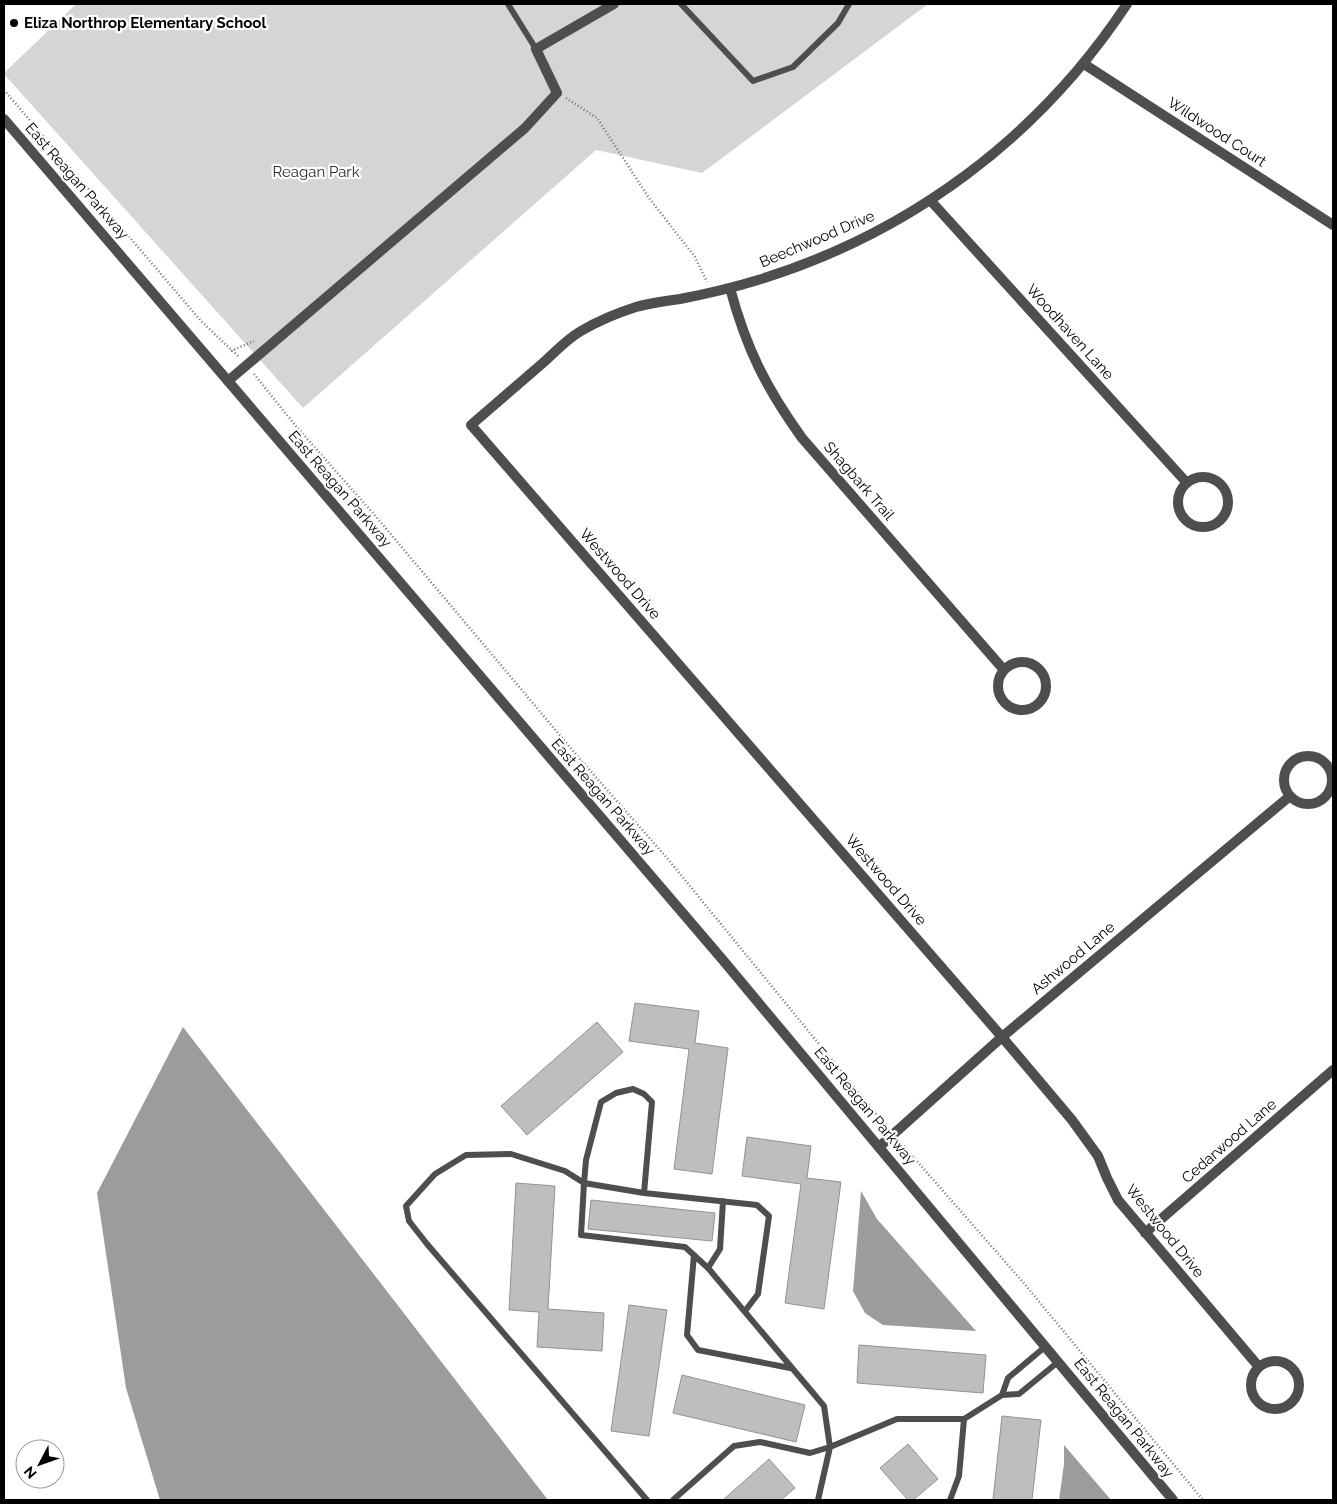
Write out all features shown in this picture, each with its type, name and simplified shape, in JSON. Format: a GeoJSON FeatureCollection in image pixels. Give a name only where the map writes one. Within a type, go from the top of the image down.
{"type":"FeatureCollection","features":[{"type":"Feature","properties":{"kind":"street"},"geometry":{"type":"LineString","coordinates":[[228,381],[525,128],[557,93],[536,48],[614,4]]}},
{"type":"Feature","properties":{"kind":"street","name":"Beechwood Drive"},"geometry":{"type":"LineString","coordinates":[[471,426],[574,335],[609,316],[638,306],[730,288],[803,265],[889,225],[930,200],[964,177],[1001,148],[1042,110],[1084,64],[1128,4]]}},
{"type":"Feature","properties":{"kind":"street","name":"Wildwood Court"},"geometry":{"type":"LineString","coordinates":[[1084,64],[1333,225]]}},
{"type":"Feature","properties":{"kind":"street","name":"East Reagan Parkway"},"geometry":{"type":"LineString","coordinates":[[4,119],[722,959],[1046,1346],[1172,1500]]}},
{"type":"Feature","properties":{"kind":"street","name":"Woodhaven Lane"},"geometry":{"type":"LineString","coordinates":[[930,200],[1187,483]]}},
{"type":"Feature","properties":{"kind":"street","name":"Shagbark Trail"},"geometry":{"type":"LineString","coordinates":[[730,288],[749,349],[783,412],[802,438],[1004,670]]}},
{"type":"Feature","properties":{"kind":"street","name":"Westwood Drive"},"geometry":{"type":"LineString","coordinates":[[471,426],[1072,1120],[1098,1156],[1118,1200],[1259,1367]]}},
{"type":"Feature","properties":{"kind":"street"},"geometry":{"type":"LineString","coordinates":[[1202,476],[1218,481],[1224,487],[1228,496],[1228,507],[1224,517],[1216,524],[1205,527],[1195,525],[1186,520],[1180,511],[1178,501],[1180,491],[1187,483],[1194,478],[1202,476]]}},
{"type":"Feature","properties":{"kind":"street"},"geometry":{"type":"LineString","coordinates":[[1019,662],[1036,666],[1046,681],[1046,691],[1043,700],[1036,707],[1028,710],[1017,710],[1008,706],[1001,699],[998,689],[999,679],[1004,670],[1019,662]]}},
{"type":"Feature","properties":{"kind":"street"},"geometry":{"type":"LineString","coordinates":[[1308,755],[1318,757],[1326,763],[1331,771],[1332,781],[1330,791],[1324,798],[1316,803],[1307,804],[1290,796],[1284,779],[1286,770],[1291,762],[1299,757],[1308,755]]}},
{"type":"Feature","properties":{"kind":"street","name":"Ashwood Lane"},"geometry":{"type":"LineString","coordinates":[[879,1147],[1002,1037],[1290,796]]}},
{"type":"Feature","properties":{"kind":"street","name":"Cedarwood Lane"},"geometry":{"type":"LineString","coordinates":[[1145,1233],[1333,1070]]}},
{"type":"Feature","properties":{"kind":"street"},"geometry":{"type":"LineString","coordinates":[[1278,1361],[1288,1365],[1295,1372],[1298,1382],[1298,1391],[1294,1400],[1278,1408],[1269,1408],[1261,1404],[1255,1398],[1251,1382],[1259,1367],[1268,1362],[1278,1361]]}},
{"type":"Feature","properties":{"kind":"lane"},"geometry":{"type":"LineString","coordinates":[[508,4],[536,48]]}},
{"type":"Feature","properties":{"kind":"lane"},"geometry":{"type":"LineString","coordinates":[[681,4],[753,81],[793,67],[838,23],[850,4]]}},
{"type":"Feature","properties":{"kind":"lane"},"geometry":{"type":"LineString","coordinates":[[644,1192],[652,1102],[644,1094],[633,1089],[616,1093],[601,1102],[586,1160],[581,1235],[685,1246],[708,1268],[790,1368],[824,1406],[830,1447],[818,1500]]}},
{"type":"Feature","properties":{"kind":"lane"},"geometry":{"type":"LineString","coordinates":[[647,1500],[427,1244],[409,1221],[406,1206],[435,1174],[466,1154],[511,1154],[565,1171],[584,1183],[757,1205],[769,1216],[758,1294],[745,1311]]}},
{"type":"Feature","properties":{"kind":"lane"},"geometry":{"type":"LineString","coordinates":[[708,1268],[720,1249],[723,1201]]}},
{"type":"Feature","properties":{"kind":"lane"},"geometry":{"type":"LineString","coordinates":[[694,1255],[687,1335],[698,1350],[790,1368]]}},
{"type":"Feature","properties":{"kind":"lane"},"geometry":{"type":"LineString","coordinates":[[1002,1395],[1008,1378],[1046,1346]]}},
{"type":"Feature","properties":{"kind":"lane"},"geometry":{"type":"LineString","coordinates":[[673,1500],[734,1446],[760,1442],[810,1453],[830,1447],[897,1419],[964,1419],[1002,1395],[1019,1394],[1058,1362]]}},
{"type":"Feature","properties":{"kind":"lane"},"geometry":{"type":"LineString","coordinates":[[950,1500],[959,1476],[964,1419]]}},
{"type":"Feature","properties":{"kind":"path"},"geometry":{"type":"LineString","coordinates":[[4,90],[202,321],[246,365],[579,758],[667,858],[894,1135],[1028,1289],[1203,1500]]}},
{"type":"Feature","properties":{"kind":"path"},"geometry":{"type":"LineString","coordinates":[[557,93],[597,118],[649,198],[695,257],[711,292]]}},
{"type":"Feature","properties":{"kind":"path"},"geometry":{"type":"LineString","coordinates":[[231,351],[255,341]]}},
{"type":"Feature","properties":{"kind":"green space","name":"Reagan Park"},"geometry":{"type":"Polygon","coordinates":[[[76,4],[928,4],[702,173],[596,150],[303,408],[4,74],[76,4]]]}},
{"type":"Feature","properties":{"kind":"shaded area"},"geometry":{"type":"Polygon","coordinates":[[[183,1027],[548,1500],[160,1500],[126,1388],[97,1193],[183,1027]]]}},
{"type":"Feature","properties":{"kind":"shaded area"},"geometry":{"type":"Polygon","coordinates":[[[861,1191],[877,1219],[976,1331],[883,1325],[865,1313],[853,1291],[861,1191]]]}},
{"type":"Feature","properties":{"kind":"shaded area"},"geometry":{"type":"Polygon","coordinates":[[[1064,1445],[1111,1500],[1059,1500],[1064,1464],[1064,1445]]]}},
{"type":"Feature","properties":{"kind":"building"},"geometry":{"type":"Polygon","coordinates":[[[635,1003],[699,1011],[695,1043],[728,1048],[712,1174],[674,1169],[689,1049],[629,1041],[635,1003]]]}},
{"type":"Feature","properties":{"kind":"building"},"geometry":{"type":"Polygon","coordinates":[[[597,1022],[623,1052],[527,1135],[501,1106],[597,1022]]]}},
{"type":"Feature","properties":{"kind":"building"},"geometry":{"type":"Polygon","coordinates":[[[747,1137],[811,1146],[807,1178],[841,1182],[824,1309],[785,1303],[801,1184],[742,1176],[747,1137]]]}},
{"type":"Feature","properties":{"kind":"building"},"geometry":{"type":"Polygon","coordinates":[[[516,1183],[555,1186],[548,1309],[604,1313],[602,1351],[537,1347],[539,1312],[509,1310],[516,1183]]]}},
{"type":"Feature","properties":{"kind":"building"},"geometry":{"type":"Polygon","coordinates":[[[591,1200],[715,1213],[712,1241],[588,1229],[591,1200]]]}},
{"type":"Feature","properties":{"kind":"building"},"geometry":{"type":"Polygon","coordinates":[[[629,1305],[667,1310],[649,1436],[611,1431],[629,1305]]]}},
{"type":"Feature","properties":{"kind":"building"},"geometry":{"type":"Polygon","coordinates":[[[859,1345],[986,1355],[983,1393],[857,1383],[859,1345]]]}},
{"type":"Feature","properties":{"kind":"building"},"geometry":{"type":"Polygon","coordinates":[[[682,1375],[805,1405],[796,1442],[673,1413],[682,1375]]]}},
{"type":"Feature","properties":{"kind":"building"},"geometry":{"type":"Polygon","coordinates":[[[1002,1416],[1041,1420],[1032,1500],[993,1500],[1002,1416]]]}},
{"type":"Feature","properties":{"kind":"building"},"geometry":{"type":"Polygon","coordinates":[[[908,1444],[938,1479],[913,1500],[908,1500],[880,1468],[908,1444]]]}},
{"type":"Feature","properties":{"kind":"building"},"geometry":{"type":"Polygon","coordinates":[[[769,1459],[795,1488],[781,1500],[723,1500],[769,1459]]]}},
{"type":"Feature","properties":{"kind":"place","name":"Eliza Northrop Elementary School"},"geometry":{"type":"Point","coordinates":[14,23]}}]}
